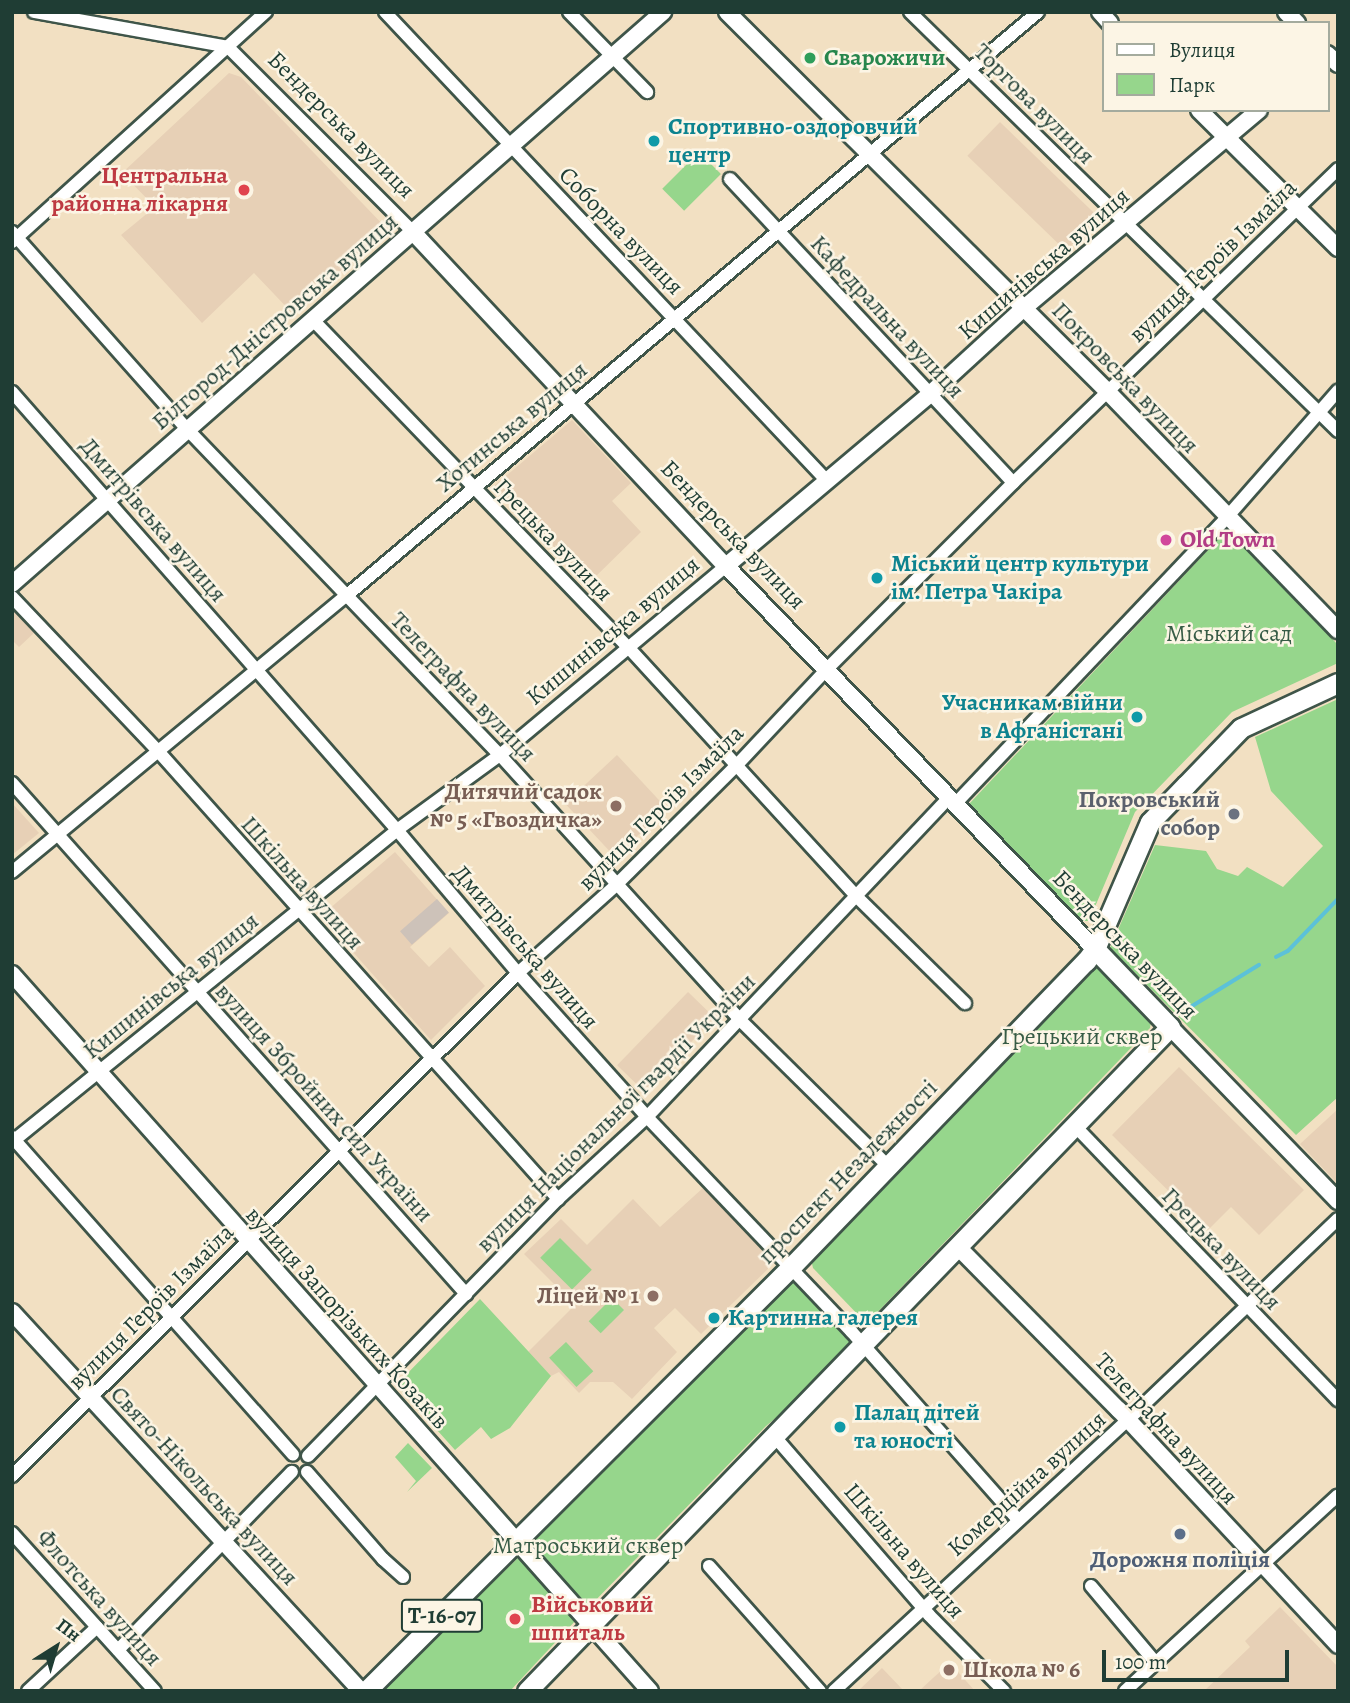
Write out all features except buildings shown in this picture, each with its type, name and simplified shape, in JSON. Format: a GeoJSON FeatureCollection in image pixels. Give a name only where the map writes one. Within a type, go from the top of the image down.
{"type":"FeatureCollection","features":[{"type":"Feature","properties":{"kind":"main road","name":"проспект Незалежності"},"geometry":{"type":"LineString","coordinates":[[364,1691],[792,1266],[1095,949],[1150,822],[1241,728],[1338,683]]}},
{"type":"Feature","properties":{"kind":"main road","name":"Бендерська вулиця"},"geometry":{"type":"LineString","coordinates":[[1095,949],[1170,1027]]}},
{"type":"Feature","properties":{"kind":"main road"},"geometry":{"type":"LineString","coordinates":[[527,1691],[1170,1027]]}},
{"type":"Feature","properties":{"kind":"street"},"geometry":{"type":"LineString","coordinates":[[34,12],[228,47]]}},
{"type":"Feature","properties":{"kind":"street"},"geometry":{"type":"LineString","coordinates":[[14,237],[266,12]]}},
{"type":"Feature","properties":{"kind":"street","name":"Соборна вулиця"},"geometry":{"type":"LineString","coordinates":[[385,12],[675,316],[826,480]]}},
{"type":"Feature","properties":{"kind":"street"},"geometry":{"type":"LineString","coordinates":[[569,12],[647,92]]}},
{"type":"Feature","properties":{"kind":"street","name":"Білгород-Дністровська вулиця"},"geometry":{"type":"LineString","coordinates":[[12,584],[663,12]]}},
{"type":"Feature","properties":{"kind":"street","name":"Покровська вулиця"},"geometry":{"type":"LineString","coordinates":[[727,12],[1108,392],[1338,630]]}},
{"type":"Feature","properties":{"kind":"street","name":"Торгова вулиця"},"geometry":{"type":"LineString","coordinates":[[910,12],[1203,302],[1338,431]]}},
{"type":"Feature","properties":{"kind":"street","name":"Хотинська вулиця"},"geometry":{"type":"LineString","coordinates":[[12,872],[345,597],[1038,12]]}},
{"type":"Feature","properties":{"kind":"street","name":"Бендерська вулиця"},"geometry":{"type":"LineString","coordinates":[[228,47],[412,231],[726,566],[828,668],[1095,949]]}},
{"type":"Feature","properties":{"kind":"street"},"geometry":{"type":"LineString","coordinates":[[1201,112],[1338,248]]}},
{"type":"Feature","properties":{"kind":"street","name":"Кишинівська вулиця"},"geometry":{"type":"LineString","coordinates":[[13,1139],[100,1073],[397,830],[500,755],[929,395],[1024,308],[1257,112]]}},
{"type":"Feature","properties":{"kind":"street","name":"вулиця Героїв Ізмаїла"},"geometry":{"type":"LineString","coordinates":[[12,1476],[517,974],[615,886],[735,767],[828,668],[1013,483],[1338,169]]}},
{"type":"Feature","properties":{"kind":"street","name":"Кафедральна вулиця"},"geometry":{"type":"LineString","coordinates":[[730,179],[1013,483]]}},
{"type":"Feature","properties":{"kind":"street","name":"Телеграфна вулиця"},"geometry":{"type":"LineString","coordinates":[[14,237],[188,430],[345,597],[500,755],[615,886],[739,1019],[888,1166]]}},
{"type":"Feature","properties":{"kind":"street","name":"Грецька вулиця"},"geometry":{"type":"LineString","coordinates":[[313,320],[628,648],[856,896],[965,1003]]}},
{"type":"Feature","properties":{"kind":"street","name":"вулиця Національної гвардії України"},"geometry":{"type":"LineString","coordinates":[[308,1456],[558,1199],[647,1117],[856,896],[953,800],[1228,516],[1338,391]]}},
{"type":"Feature","properties":{"kind":"street","name":"Дмитрівська вулиця"},"geometry":{"type":"LineString","coordinates":[[12,392],[397,830],[517,974],[647,1117],[792,1266],[1018,1520]]}},
{"type":"Feature","properties":{"kind":"street","name":"Шкільна вулиця"},"geometry":{"type":"LineString","coordinates":[[12,597],[158,751],[558,1199]]}},
{"type":"Feature","properties":{"kind":"street","name":"вулиця Збройних сил України"},"geometry":{"type":"LineString","coordinates":[[12,783],[197,993],[341,1149],[466,1294]]}},
{"type":"Feature","properties":{"kind":"street","name":"вулиця Запорізьких Козаків"},"geometry":{"type":"LineString","coordinates":[[12,974],[650,1691]]}},
{"type":"Feature","properties":{"kind":"street","name":"Бендерська вулиця"},"geometry":{"type":"LineString","coordinates":[[1170,1027],[1338,1201]]}},
{"type":"Feature","properties":{"kind":"street","name":"Грецька вулиця"},"geometry":{"type":"LineString","coordinates":[[1075,1126],[1338,1400]]}},
{"type":"Feature","properties":{"kind":"street"},"geometry":{"type":"LineString","coordinates":[[13,1139],[293,1455],[292,1472],[118,1650]]}},
{"type":"Feature","properties":{"kind":"street","name":"Комерційна вулиця"},"geometry":{"type":"LineString","coordinates":[[834,1691],[1128,1420],[1338,1219]]}},
{"type":"Feature","properties":{"kind":"street","name":"Телеграфна вулиця"},"geometry":{"type":"LineString","coordinates":[[958,1247],[1128,1420],[1338,1645]]}},
{"type":"Feature","properties":{"kind":"street","name":"Свято-Нікольська вулиця"},"geometry":{"type":"LineString","coordinates":[[12,1312],[364,1691]]}},
{"type":"Feature","properties":{"kind":"street","name":"Шкільна вулиця"},"geometry":{"type":"LineString","coordinates":[[775,1437],[923,1608],[1004,1691]]}},
{"type":"Feature","properties":{"kind":"street"},"geometry":{"type":"LineString","coordinates":[[293,1455],[308,1456],[307,1472],[403,1577]]}},
{"type":"Feature","properties":{"kind":"street"},"geometry":{"type":"LineString","coordinates":[[292,1472],[307,1472]]}},
{"type":"Feature","properties":{"kind":"street"},"geometry":{"type":"LineString","coordinates":[[1125,1691],[1261,1563],[1338,1495]]}},
{"type":"Feature","properties":{"kind":"street","name":"Флотська вулиця"},"geometry":{"type":"LineString","coordinates":[[12,1533],[155,1691]]}},
{"type":"Feature","properties":{"kind":"street"},"geometry":{"type":"LineString","coordinates":[[709,1566],[820,1691]]}},
{"type":"Feature","properties":{"kind":"street"},"geometry":{"type":"LineString","coordinates":[[1091,1586],[1156,1662]]}},
{"type":"Feature","properties":{"kind":"street"},"geometry":{"type":"LineString","coordinates":[[28,1691],[97,1627]]}},
{"type":"Feature","properties":{"kind":"shaded area","name":"Центральна районна лікарня"},"geometry":{"type":"Polygon","coordinates":[[[229,73],[241,77],[389,231],[294,315],[254,273],[202,323],[121,235],[155,207],[122,173],[229,73]]]}},
{"type":"Feature","properties":{"kind":"shaded area"},"geometry":{"type":"Polygon","coordinates":[[[1000,122],[1099,217],[1066,251],[967,156],[1000,122]]]}},
{"type":"Feature","properties":{"kind":"shaded area"},"geometry":{"type":"Polygon","coordinates":[[[572,420],[631,483],[612,501],[641,532],[589,583],[494,486],[572,420]]]}},
{"type":"Feature","properties":{"kind":"shaded area"},"geometry":{"type":"Polygon","coordinates":[[[12,609],[34,633],[19,647],[12,640],[12,609]]]}},
{"type":"Feature","properties":{"kind":"shaded area","name":"Дитячий садок № 5 «Гвоздичка»"},"geometry":{"type":"Polygon","coordinates":[[[617,755],[667,808],[615,857],[565,803],[617,755]]]}},
{"type":"Feature","properties":{"kind":"shaded area"},"geometry":{"type":"Polygon","coordinates":[[[12,803],[39,833],[12,855],[12,803]]]}},
{"type":"Feature","properties":{"kind":"shaded area"},"geometry":{"type":"Polygon","coordinates":[[[395,852],[449,913],[410,947],[429,967],[450,947],[485,986],[431,1040],[321,916],[395,852]]]}},
{"type":"Feature","properties":{"kind":"shaded area"},"geometry":{"type":"Polygon","coordinates":[[[437,899],[449,913],[412,945],[400,931],[437,899]]]}},
{"type":"Feature","properties":{"kind":"shaded area"},"geometry":{"type":"Polygon","coordinates":[[[688,992],[715,1018],[644,1091],[617,1065],[688,992]]]}},
{"type":"Feature","properties":{"kind":"shaded area"},"geometry":{"type":"Polygon","coordinates":[[[1179,1067],[1304,1190],[1259,1235],[1231,1207],[1208,1230],[1112,1135],[1179,1067]]]}},
{"type":"Feature","properties":{"kind":"shaded area"},"geometry":{"type":"Polygon","coordinates":[[[1338,1109],[1338,1184],[1300,1144],[1338,1109]]]}},
{"type":"Feature","properties":{"kind":"shaded area","name":"Ліцей № 1"},"geometry":{"type":"Polygon","coordinates":[[[704,1187],[776,1261],[701,1334],[675,1308],[654,1328],[677,1352],[632,1399],[613,1382],[590,1382],[579,1393],[559,1372],[551,1376],[528,1352],[575,1305],[524,1254],[561,1219],[587,1245],[633,1199],[660,1227],[704,1187]]]}},
{"type":"Feature","properties":{"kind":"shaded area"},"geometry":{"type":"Polygon","coordinates":[[[1280,1607],[1338,1667],[1338,1691],[1204,1691],[1250,1647],[1245,1641],[1280,1607]]]}},
{"type":"Feature","properties":{"kind":"shaded area","name":"Школа № 6"},"geometry":{"type":"Polygon","coordinates":[[[950,1663],[975,1691],[919,1691],[933,1678],[950,1663]]]}},
{"type":"Feature","properties":{"kind":"shaded area","name":"Школа № 6"},"geometry":{"type":"Polygon","coordinates":[[[882,1668],[904,1691],[858,1691],[882,1668]]]}},
{"type":"Feature","properties":{"kind":"green space"},"geometry":{"type":"Polygon","coordinates":[[[699,152],[721,174],[684,211],[662,189],[699,152]]]}},
{"type":"Feature","properties":{"kind":"green space","name":"Міський сад"},"geometry":{"type":"Polygon","coordinates":[[[1226,531],[1230,531],[1338,645],[1338,663],[1232,712],[1135,812],[1089,921],[1083,921],[969,807],[970,803],[1226,531]]]}},
{"type":"Feature","properties":{"kind":"green space"},"geometry":{"type":"Polygon","coordinates":[[[1338,699],[1338,1097],[1296,1135],[1110,948],[1155,845],[1206,851],[1217,869],[1238,876],[1247,867],[1283,887],[1323,846],[1271,791],[1255,737],[1338,699]]]}},
{"type":"Feature","properties":{"kind":"green space","name":"Грецький сквер"},"geometry":{"type":"Polygon","coordinates":[[[1094,965],[1151,1022],[1150,1028],[870,1320],[864,1321],[813,1268],[811,1259],[1094,965]]]}},
{"type":"Feature","properties":{"kind":"green space"},"geometry":{"type":"Polygon","coordinates":[[[560,1238],[592,1270],[572,1290],[540,1258],[560,1238]]]}},
{"type":"Feature","properties":{"kind":"green space","name":"Матроський сквер"},"geometry":{"type":"Polygon","coordinates":[[[792,1266],[864,1345],[766,1426],[587,1609],[531,1546],[532,1541],[706,1364],[792,1266]]]}},
{"type":"Feature","properties":{"kind":"green space"},"geometry":{"type":"Polygon","coordinates":[[[612,1298],[624,1310],[601,1333],[589,1321],[612,1298]]]}},
{"type":"Feature","properties":{"kind":"green space"},"geometry":{"type":"Polygon","coordinates":[[[480,1299],[551,1376],[510,1428],[491,1439],[481,1427],[455,1450],[401,1390],[401,1380],[480,1299]]]}},
{"type":"Feature","properties":{"kind":"green space"},"geometry":{"type":"Polygon","coordinates":[[[566,1342],[593,1371],[576,1387],[549,1358],[566,1342]]]}},
{"type":"Feature","properties":{"kind":"green space"},"geometry":{"type":"Polygon","coordinates":[[[408,1443],[432,1468],[407,1492],[416,1481],[395,1457],[408,1443]]]}},
{"type":"Feature","properties":{"kind":"green space"},"geometry":{"type":"Polygon","coordinates":[[[520,1556],[577,1619],[510,1691],[379,1691],[520,1556]]]}},
{"type":"Feature","properties":{"kind":"waterway"},"geometry":{"type":"LineString","coordinates":[[1276,957],[1288,951],[1338,899]]}},
{"type":"Feature","properties":{"kind":"waterway"},"geometry":{"type":"LineString","coordinates":[[1189,1008],[1259,965]]}},
{"type":"Feature","properties":{"kind":"place","name":"Сварожичи"},"geometry":{"type":"Point","coordinates":[810,58]}},
{"type":"Feature","properties":{"kind":"place","name":"Спортивно-оздоровчий центр"},"geometry":{"type":"Point","coordinates":[654,141]}},
{"type":"Feature","properties":{"kind":"place","name":"Центральна районна лікарня"},"geometry":{"type":"Point","coordinates":[244,190]}},
{"type":"Feature","properties":{"kind":"place","name":"Old Town"},"geometry":{"type":"Point","coordinates":[1166,540]}},
{"type":"Feature","properties":{"kind":"place","name":"Міський центр культури ім. Петра Чакіра"},"geometry":{"type":"Point","coordinates":[877,578]}},
{"type":"Feature","properties":{"kind":"place","name":"Учасникам війни в Афганістані"},"geometry":{"type":"Point","coordinates":[1137,717]}},
{"type":"Feature","properties":{"kind":"place","name":"Дитячий садок № 5 «Гвоздичка»"},"geometry":{"type":"Point","coordinates":[616,806]}},
{"type":"Feature","properties":{"kind":"place","name":"Покровський собор"},"geometry":{"type":"Point","coordinates":[1234,814]}},
{"type":"Feature","properties":{"kind":"place","name":"Ліцей № 1"},"geometry":{"type":"Point","coordinates":[653,1296]}},
{"type":"Feature","properties":{"kind":"place","name":"Картинна галерея"},"geometry":{"type":"Point","coordinates":[714,1318]}},
{"type":"Feature","properties":{"kind":"place","name":"Палац дітей та юності"},"geometry":{"type":"Point","coordinates":[840,1427]}},
{"type":"Feature","properties":{"kind":"place","name":"Дорожня поліція"},"geometry":{"type":"Point","coordinates":[1180,1534]}},
{"type":"Feature","properties":{"kind":"place","name":"Військовий шпиталь"},"geometry":{"type":"Point","coordinates":[515,1619]}},
{"type":"Feature","properties":{"kind":"place","name":"Школа № 6"},"geometry":{"type":"Point","coordinates":[949,1670]}}]}
